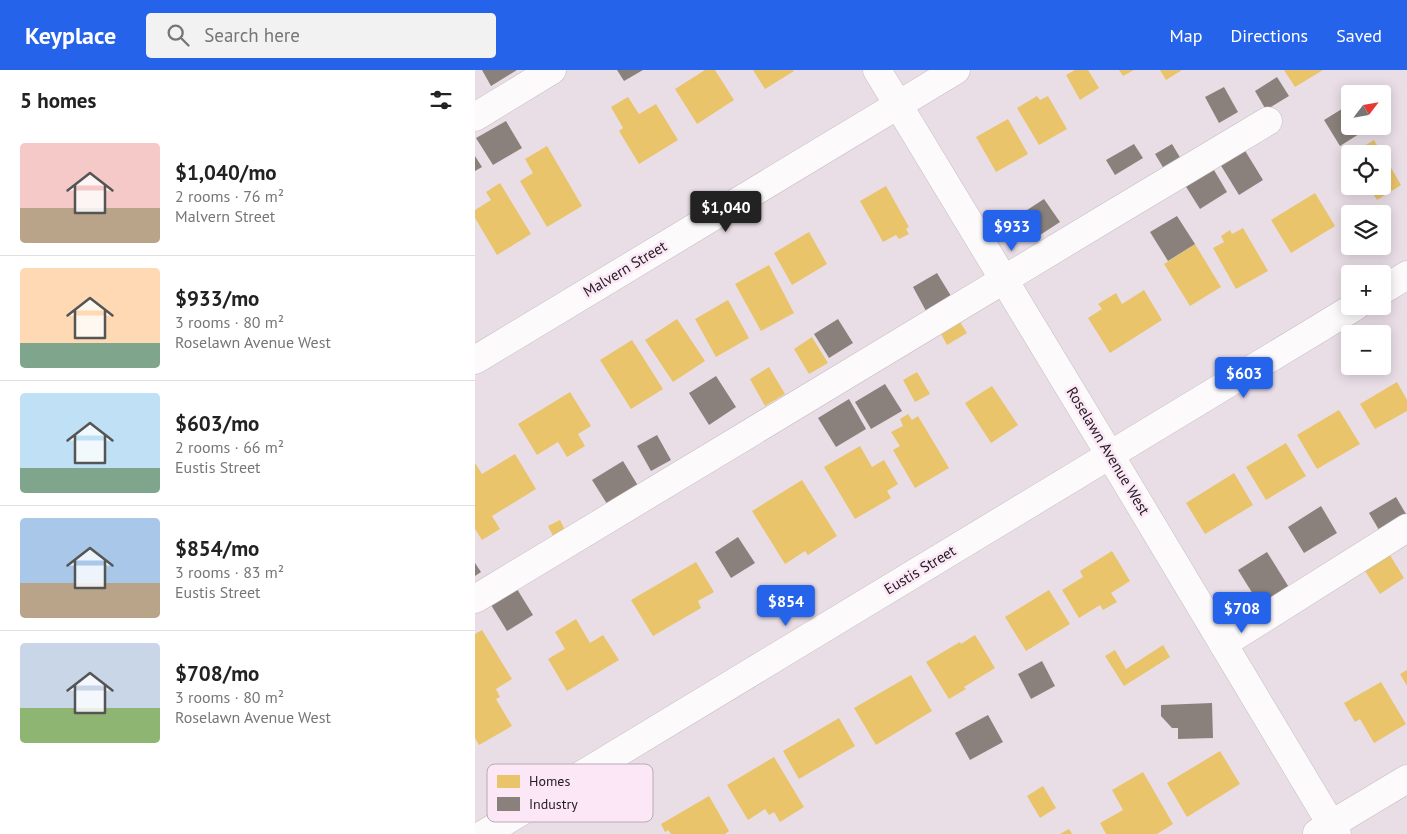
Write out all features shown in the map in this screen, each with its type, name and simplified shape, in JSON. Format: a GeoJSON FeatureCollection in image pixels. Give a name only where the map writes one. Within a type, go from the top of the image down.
{"type":"FeatureCollection","features":[{"type":"Feature","properties":{"kind":"street"},"geometry":{"type":"LineString","coordinates":[[475,117],[552,70]]}},
{"type":"Feature","properties":{"kind":"street","name":"Roselawn Avenue West"},"geometry":{"type":"LineString","coordinates":[[877,70],[1223,644],[1328,831]]}},
{"type":"Feature","properties":{"kind":"street","name":"Malvern Street"},"geometry":{"type":"LineString","coordinates":[[475,360],[956,70]]}},
{"type":"Feature","properties":{"kind":"street"},"geometry":{"type":"LineString","coordinates":[[475,599],[1268,121]]}},
{"type":"Feature","properties":{"kind":"street"},"geometry":{"type":"LineString","coordinates":[[1391,285],[1407,276]]}},
{"type":"Feature","properties":{"kind":"street","name":"Eustis Street"},"geometry":{"type":"LineString","coordinates":[[600,764],[1341,315]]}},
{"type":"Feature","properties":{"kind":"street"},"geometry":{"type":"LineString","coordinates":[[1223,644],[1407,528]]}},
{"type":"Feature","properties":{"kind":"street"},"geometry":{"type":"LineString","coordinates":[[1328,831],[1407,779]]}},
{"type":"Feature","properties":{"kind":"street","name":"Eustis Street"},"geometry":{"type":"LineString","coordinates":[[484,834],[504,822]]}},
{"type":"Feature","properties":{"kind":"building: Homes"},"geometry":{"type":"Polygon","coordinates":[[[705,70],[715,70],[734,100],[697,124],[675,89],[705,70]]]}},
{"type":"Feature","properties":{"kind":"building: Homes"},"geometry":{"type":"Polygon","coordinates":[[[753,70],[793,70],[794,71],[765,89],[753,70]]]}},
{"type":"Feature","properties":{"kind":"building: Homes"},"geometry":{"type":"Polygon","coordinates":[[[1075,70],[1088,70],[1099,88],[1080,100],[1066,75],[1075,70]]]}},
{"type":"Feature","properties":{"kind":"building: Homes"},"geometry":{"type":"Polygon","coordinates":[[[1119,70],[1134,70],[1123,76],[1119,70]]]}},
{"type":"Feature","properties":{"kind":"building: Homes"},"geometry":{"type":"Polygon","coordinates":[[[1160,70],[1182,70],[1166,80],[1160,70]]]}},
{"type":"Feature","properties":{"kind":"building: Homes"},"geometry":{"type":"Polygon","coordinates":[[[1284,70],[1323,70],[1295,87],[1284,70]]]}},
{"type":"Feature","properties":{"kind":"building: Homes"},"geometry":{"type":"Polygon","coordinates":[[[1037,96],[1040,100],[1048,96],[1067,129],[1039,145],[1017,108],[1037,96]]]}},
{"type":"Feature","properties":{"kind":"building: Homes"},"geometry":{"type":"Polygon","coordinates":[[[628,97],[639,114],[656,104],[678,140],[639,164],[619,131],[623,128],[611,107],[628,97]]]}},
{"type":"Feature","properties":{"kind":"building: Homes"},"geometry":{"type":"Polygon","coordinates":[[[1008,119],[1028,154],[996,172],[976,137],[1008,119]]]}},
{"type":"Feature","properties":{"kind":"building: Homes"},"geometry":{"type":"Polygon","coordinates":[[[1374,140],[1377,145],[1366,145],[1374,140]]]}},
{"type":"Feature","properties":{"kind":"building: Homes"},"geometry":{"type":"Polygon","coordinates":[[[547,146],[582,206],[547,227],[520,181],[533,173],[525,159],[547,146]]]}},
{"type":"Feature","properties":{"kind":"building: Homes"},"geometry":{"type":"Polygon","coordinates":[[[1391,168],[1401,185],[1391,191],[1391,168]]]}},
{"type":"Feature","properties":{"kind":"building: Homes"},"geometry":{"type":"Polygon","coordinates":[[[500,183],[531,234],[497,255],[475,218],[475,210],[491,200],[486,192],[500,183]]]}},
{"type":"Feature","properties":{"kind":"building: Homes"},"geometry":{"type":"Polygon","coordinates":[[[886,186],[909,227],[906,229],[909,234],[899,239],[896,235],[883,242],[860,201],[886,186]]]}},
{"type":"Feature","properties":{"kind":"building: Homes"},"geometry":{"type":"Polygon","coordinates":[[[1315,193],[1335,226],[1291,253],[1271,220],[1315,193]]]}},
{"type":"Feature","properties":{"kind":"building: Homes"},"geometry":{"type":"Polygon","coordinates":[[[1374,195],[1385,195],[1377,200],[1374,195]]]}},
{"type":"Feature","properties":{"kind":"building: Homes"},"geometry":{"type":"Polygon","coordinates":[[[1243,228],[1268,271],[1236,289],[1213,248],[1224,242],[1221,236],[1230,230],[1232,234],[1243,228]]]}},
{"type":"Feature","properties":{"kind":"building: Homes"},"geometry":{"type":"Polygon","coordinates":[[[809,232],[827,264],[792,285],[774,253],[809,232]]]}},
{"type":"Feature","properties":{"kind":"building: Homes"},"geometry":{"type":"Polygon","coordinates":[[[1195,244],[1221,287],[1190,306],[1164,264],[1195,244]]]}},
{"type":"Feature","properties":{"kind":"building: Homes"},"geometry":{"type":"Polygon","coordinates":[[[769,265],[794,313],[761,331],[735,284],[769,265]]]}},
{"type":"Feature","properties":{"kind":"building: Homes"},"geometry":{"type":"Polygon","coordinates":[[[1144,290],[1162,320],[1110,353],[1088,318],[1102,309],[1098,304],[1116,293],[1122,304],[1144,290]]]}},
{"type":"Feature","properties":{"kind":"building: Homes"},"geometry":{"type":"Polygon","coordinates":[[[728,300],[749,338],[716,357],[695,319],[728,300]]]}},
{"type":"Feature","properties":{"kind":"building: Homes"},"geometry":{"type":"Polygon","coordinates":[[[677,319],[705,361],[673,382],[645,340],[677,319]]]}},
{"type":"Feature","properties":{"kind":"building: Homes"},"geometry":{"type":"Polygon","coordinates":[[[958,319],[967,333],[947,345],[939,330],[958,319]]]}},
{"type":"Feature","properties":{"kind":"building: Homes"},"geometry":{"type":"Polygon","coordinates":[[[812,337],[828,363],[809,374],[794,349],[812,337]]]}},
{"type":"Feature","properties":{"kind":"building: Homes"},"geometry":{"type":"Polygon","coordinates":[[[632,340],[663,389],[631,409],[600,360],[632,340]]]}},
{"type":"Feature","properties":{"kind":"building: Homes"},"geometry":{"type":"Polygon","coordinates":[[[769,367],[785,394],[765,406],[750,379],[769,367]]]}},
{"type":"Feature","properties":{"kind":"building: Homes"},"geometry":{"type":"Polygon","coordinates":[[[917,372],[930,394],[915,402],[903,380],[917,372]]]}},
{"type":"Feature","properties":{"kind":"building: Homes"},"geometry":{"type":"Polygon","coordinates":[[[1397,382],[1407,400],[1407,411],[1375,429],[1360,404],[1397,382]]]}},
{"type":"Feature","properties":{"kind":"building: Homes"},"geometry":{"type":"Polygon","coordinates":[[[992,386],[1018,425],[991,443],[965,403],[992,386]]]}},
{"type":"Feature","properties":{"kind":"building: Homes"},"geometry":{"type":"Polygon","coordinates":[[[570,392],[591,426],[578,434],[585,446],[567,457],[558,442],[537,455],[518,424],[570,392]]]}},
{"type":"Feature","properties":{"kind":"building: Homes"},"geometry":{"type":"Polygon","coordinates":[[[1339,410],[1360,444],[1317,469],[1297,435],[1339,410]]]}},
{"type":"Feature","properties":{"kind":"building: Homes"},"geometry":{"type":"Polygon","coordinates":[[[908,414],[912,420],[918,416],[949,468],[915,488],[893,450],[900,446],[891,432],[903,426],[900,419],[908,414]]]}},
{"type":"Feature","properties":{"kind":"building: Homes"},"geometry":{"type":"Polygon","coordinates":[[[1286,443],[1306,476],[1266,500],[1246,467],[1286,443]]]}},
{"type":"Feature","properties":{"kind":"building: Homes"},"geometry":{"type":"Polygon","coordinates":[[[860,446],[872,467],[884,460],[898,484],[887,491],[891,498],[855,519],[824,467],[860,446]]]}},
{"type":"Feature","properties":{"kind":"building: Homes"},"geometry":{"type":"Polygon","coordinates":[[[515,454],[536,489],[492,516],[500,529],[482,540],[475,529],[475,463],[482,474],[515,454]]]}},
{"type":"Feature","properties":{"kind":"building: Homes"},"geometry":{"type":"Polygon","coordinates":[[[1234,473],[1253,505],[1205,534],[1186,503],[1234,473]]]}},
{"type":"Feature","properties":{"kind":"building: Homes"},"geometry":{"type":"Polygon","coordinates":[[[802,480],[837,536],[808,555],[805,551],[785,564],[752,511],[802,480]]]}},
{"type":"Feature","properties":{"kind":"building: Homes"},"geometry":{"type":"Polygon","coordinates":[[[560,520],[566,532],[554,538],[548,526],[560,520]]]}},
{"type":"Feature","properties":{"kind":"building: Homes"},"geometry":{"type":"Polygon","coordinates":[[[1112,551],[1130,581],[1111,593],[1117,602],[1103,610],[1100,605],[1079,618],[1062,590],[1083,577],[1080,571],[1112,551]]]}},
{"type":"Feature","properties":{"kind":"building: Homes"},"geometry":{"type":"Polygon","coordinates":[[[1388,552],[1404,578],[1380,594],[1363,568],[1388,552]]]}},
{"type":"Feature","properties":{"kind":"building: Homes"},"geometry":{"type":"Polygon","coordinates":[[[696,562],[714,592],[698,601],[701,608],[653,636],[631,600],[696,562]]]}},
{"type":"Feature","properties":{"kind":"building: Homes"},"geometry":{"type":"Polygon","coordinates":[[[1049,590],[1070,624],[1026,651],[1005,617],[1049,590]]]}},
{"type":"Feature","properties":{"kind":"building: Homes"},"geometry":{"type":"Polygon","coordinates":[[[576,619],[590,643],[603,635],[619,660],[567,691],[548,659],[565,649],[555,632],[576,619]]]}},
{"type":"Feature","properties":{"kind":"building: Homes"},"geometry":{"type":"Polygon","coordinates":[[[482,630],[512,679],[496,689],[500,697],[496,699],[512,726],[479,745],[475,738],[475,634],[482,630]]]}},
{"type":"Feature","properties":{"kind":"building: Homes"},"geometry":{"type":"Polygon","coordinates":[[[975,635],[995,668],[964,687],[966,689],[949,699],[926,662],[975,635]]]}},
{"type":"Feature","properties":{"kind":"building: Homes"},"geometry":{"type":"Polygon","coordinates":[[[1163,645],[1170,657],[1124,686],[1105,656],[1115,650],[1126,669],[1163,645]]]}},
{"type":"Feature","properties":{"kind":"building: Homes"},"geometry":{"type":"Polygon","coordinates":[[[1407,670],[1407,686],[1400,674],[1407,670]]]}},
{"type":"Feature","properties":{"kind":"building: Homes"},"geometry":{"type":"Polygon","coordinates":[[[911,675],[932,711],[876,745],[854,708],[911,675]]]}},
{"type":"Feature","properties":{"kind":"building: Homes"},"geometry":{"type":"Polygon","coordinates":[[[1381,682],[1406,724],[1374,743],[1360,719],[1355,722],[1344,703],[1381,682]]]}},
{"type":"Feature","properties":{"kind":"building: Homes"},"geometry":{"type":"Polygon","coordinates":[[[839,718],[855,746],[799,779],[783,751],[839,718]]]}},
{"type":"Feature","properties":{"kind":"building: Homes"},"geometry":{"type":"Polygon","coordinates":[[[1220,751],[1240,784],[1187,817],[1167,783],[1220,751]]]}},
{"type":"Feature","properties":{"kind":"building: Homes"},"geometry":{"type":"Polygon","coordinates":[[[774,757],[804,807],[780,822],[774,812],[769,815],[765,809],[748,820],[727,785],[774,757]]]}},
{"type":"Feature","properties":{"kind":"building: Homes"},"geometry":{"type":"Polygon","coordinates":[[[1143,772],[1173,824],[1157,834],[1106,834],[1100,823],[1123,810],[1112,790],[1143,772]]]}},
{"type":"Feature","properties":{"kind":"building: Homes"},"geometry":{"type":"Polygon","coordinates":[[[1043,786],[1056,808],[1040,818],[1027,796],[1043,786]]]}},
{"type":"Feature","properties":{"kind":"building: Homes"},"geometry":{"type":"Polygon","coordinates":[[[709,796],[729,831],[725,834],[671,834],[668,830],[665,832],[661,824],[709,796]]]}},
{"type":"Feature","properties":{"kind":"building: Homes"},"geometry":{"type":"Polygon","coordinates":[[[1069,829],[1072,834],[1060,834],[1069,829]]]}},
{"type":"Feature","properties":{"kind":"building: Industry"},"geometry":{"type":"Polygon","coordinates":[[[482,70],[517,70],[491,86],[482,70]]]}},
{"type":"Feature","properties":{"kind":"building: Industry"},"geometry":{"type":"Polygon","coordinates":[[[617,70],[643,70],[624,81],[617,70]]]}},
{"type":"Feature","properties":{"kind":"building: Industry"},"geometry":{"type":"Polygon","coordinates":[[[1277,77],[1289,96],[1266,110],[1255,91],[1277,77]]]}},
{"type":"Feature","properties":{"kind":"building: Industry"},"geometry":{"type":"Polygon","coordinates":[[[1224,87],[1238,112],[1219,123],[1205,97],[1224,87]]]}},
{"type":"Feature","properties":{"kind":"building: Industry"},"geometry":{"type":"Polygon","coordinates":[[[1341,110],[1341,135],[1357,135],[1340,146],[1324,120],[1341,110]]]}},
{"type":"Feature","properties":{"kind":"building: Industry"},"geometry":{"type":"Polygon","coordinates":[[[506,121],[522,148],[493,165],[476,138],[506,121]]]}},
{"type":"Feature","properties":{"kind":"building: Industry"},"geometry":{"type":"Polygon","coordinates":[[[1134,144],[1143,158],[1115,175],[1106,160],[1134,144]]]}},
{"type":"Feature","properties":{"kind":"building: Industry"},"geometry":{"type":"Polygon","coordinates":[[[1172,144],[1181,159],[1164,169],[1155,154],[1172,144]]]}},
{"type":"Feature","properties":{"kind":"building: Industry"},"geometry":{"type":"Polygon","coordinates":[[[1244,149],[1263,180],[1239,195],[1220,164],[1244,149]]]}},
{"type":"Feature","properties":{"kind":"building: Industry"},"geometry":{"type":"Polygon","coordinates":[[[475,156],[482,167],[475,171],[475,156]]]}},
{"type":"Feature","properties":{"kind":"building: Industry"},"geometry":{"type":"Polygon","coordinates":[[[1211,165],[1227,192],[1200,209],[1183,182],[1211,165]]]}},
{"type":"Feature","properties":{"kind":"building: Industry"},"geometry":{"type":"Polygon","coordinates":[[[1044,199],[1060,222],[1037,237],[1021,214],[1044,199]]]}},
{"type":"Feature","properties":{"kind":"building: Industry"},"geometry":{"type":"Polygon","coordinates":[[[1177,216],[1195,244],[1168,261],[1150,232],[1177,216]]]}},
{"type":"Feature","properties":{"kind":"building: Industry"},"geometry":{"type":"Polygon","coordinates":[[[937,273],[951,296],[926,311],[913,287],[937,273]]]}},
{"type":"Feature","properties":{"kind":"building: Industry"},"geometry":{"type":"Polygon","coordinates":[[[838,319],[853,343],[829,358],[814,334],[838,319]]]}},
{"type":"Feature","properties":{"kind":"building: Industry"},"geometry":{"type":"Polygon","coordinates":[[[716,376],[736,407],[709,425],[689,393],[716,376]]]}},
{"type":"Feature","properties":{"kind":"building: Industry"},"geometry":{"type":"Polygon","coordinates":[[[885,384],[902,411],[871,429],[855,402],[885,384]]]}},
{"type":"Feature","properties":{"kind":"building: Industry"},"geometry":{"type":"Polygon","coordinates":[[[849,399],[866,429],[836,447],[818,418],[849,399]]]}},
{"type":"Feature","properties":{"kind":"building: Industry"},"geometry":{"type":"Polygon","coordinates":[[[657,435],[671,460],[651,471],[637,446],[657,435]]]}},
{"type":"Feature","properties":{"kind":"building: Industry"},"geometry":{"type":"Polygon","coordinates":[[[623,461],[640,489],[609,507],[592,480],[623,461]]]}},
{"type":"Feature","properties":{"kind":"building: Industry"},"geometry":{"type":"Polygon","coordinates":[[[1396,497],[1406,514],[1379,530],[1369,513],[1396,497]]]}},
{"type":"Feature","properties":{"kind":"building: Industry"},"geometry":{"type":"Polygon","coordinates":[[[1321,506],[1337,533],[1304,553],[1288,527],[1321,506]]]}},
{"type":"Feature","properties":{"kind":"building: Industry"},"geometry":{"type":"Polygon","coordinates":[[[738,537],[755,563],[731,578],[715,552],[738,537]]]}},
{"type":"Feature","properties":{"kind":"building: Industry"},"geometry":{"type":"Polygon","coordinates":[[[1267,552],[1290,589],[1261,607],[1238,570],[1267,552]]]}},
{"type":"Feature","properties":{"kind":"building: Industry"},"geometry":{"type":"Polygon","coordinates":[[[475,563],[481,572],[475,576],[475,563]]]}},
{"type":"Feature","properties":{"kind":"building: Industry"},"geometry":{"type":"Polygon","coordinates":[[[517,589],[533,615],[507,631],[491,605],[517,589]]]}},
{"type":"Feature","properties":{"kind":"building: Industry"},"geometry":{"type":"Polygon","coordinates":[[[1042,661],[1055,686],[1031,699],[1018,674],[1042,661]]]}},
{"type":"Feature","properties":{"kind":"building: Industry"},"geometry":{"type":"Polygon","coordinates":[[[1212,703],[1213,738],[1178,739],[1178,728],[1172,728],[1161,716],[1161,705],[1212,703]]]}},
{"type":"Feature","properties":{"kind":"building: Industry"},"geometry":{"type":"Polygon","coordinates":[[[988,715],[1003,742],[970,760],[955,733],[988,715]]]}}]}
